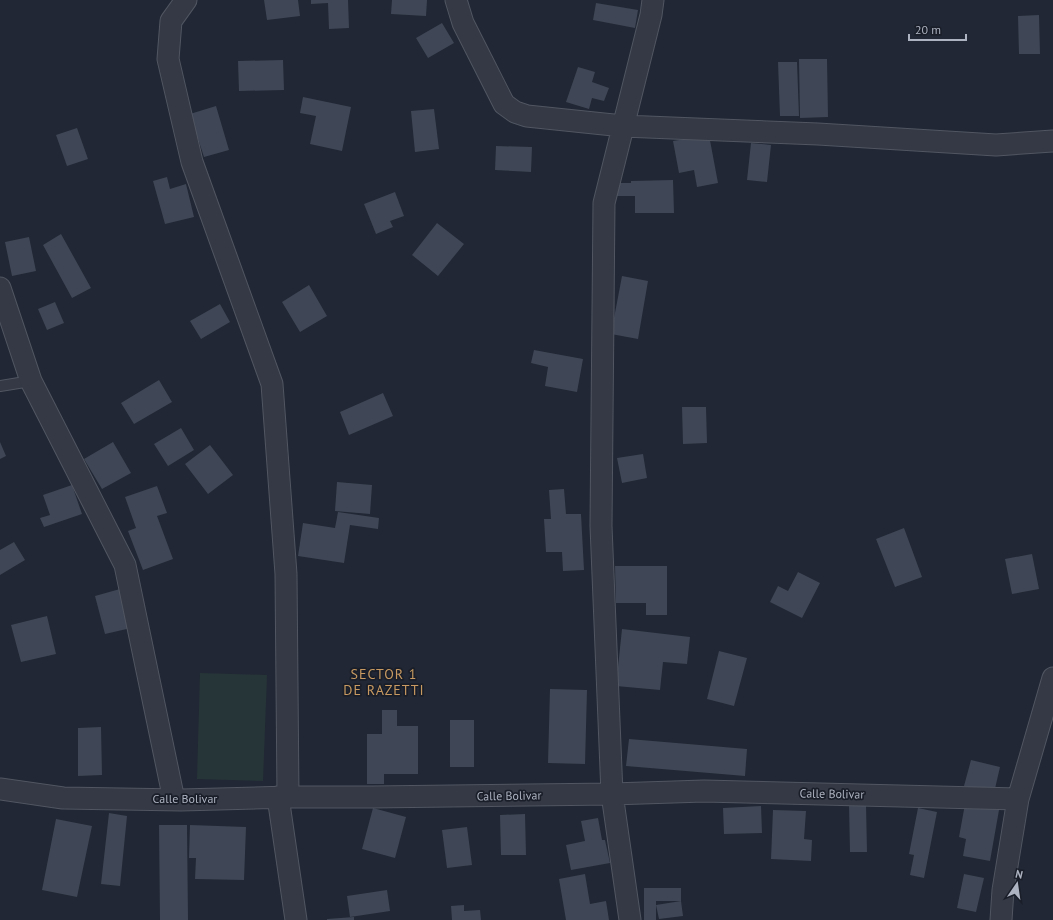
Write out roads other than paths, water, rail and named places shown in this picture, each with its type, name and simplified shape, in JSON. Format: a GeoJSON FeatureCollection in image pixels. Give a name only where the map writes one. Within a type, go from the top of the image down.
{"type":"FeatureCollection","features":[{"type":"Feature","properties":{"kind":"street"},"geometry":{"type":"LineString","coordinates":[[186,0],[171,21],[168,59],[192,162],[272,384],[286,574],[283,797],[296,920]]}},
{"type":"Feature","properties":{"kind":"street"},"geometry":{"type":"LineString","coordinates":[[456,0],[463,23],[504,104],[515,112],[527,116],[623,126],[818,134],[996,145],[1053,141]]}},
{"type":"Feature","properties":{"kind":"street"},"geometry":{"type":"LineString","coordinates":[[630,920],[612,794],[601,526],[604,203],[651,15],[653,0]]}},
{"type":"Feature","properties":{"kind":"street"},"geometry":{"type":"LineString","coordinates":[[0,288],[31,381],[125,565],[174,800]]}},
{"type":"Feature","properties":{"kind":"street"},"geometry":{"type":"LineString","coordinates":[[1001,920],[1003,890],[1018,799],[1053,678]]}},
{"type":"Feature","properties":{"kind":"street","name":"Calle Bolivar"},"geometry":{"type":"LineString","coordinates":[[0,789],[63,798],[174,800],[283,797],[612,794],[704,791],[1018,799]]}},
{"type":"Feature","properties":{"kind":"lane"},"geometry":{"type":"LineString","coordinates":[[0,386],[31,381]]}},
{"type":"Feature","properties":{"kind":"district","name":"SECTOR 1 DE RAZETTI"},"geometry":{"type":"Point","coordinates":[384,682]}}]}
